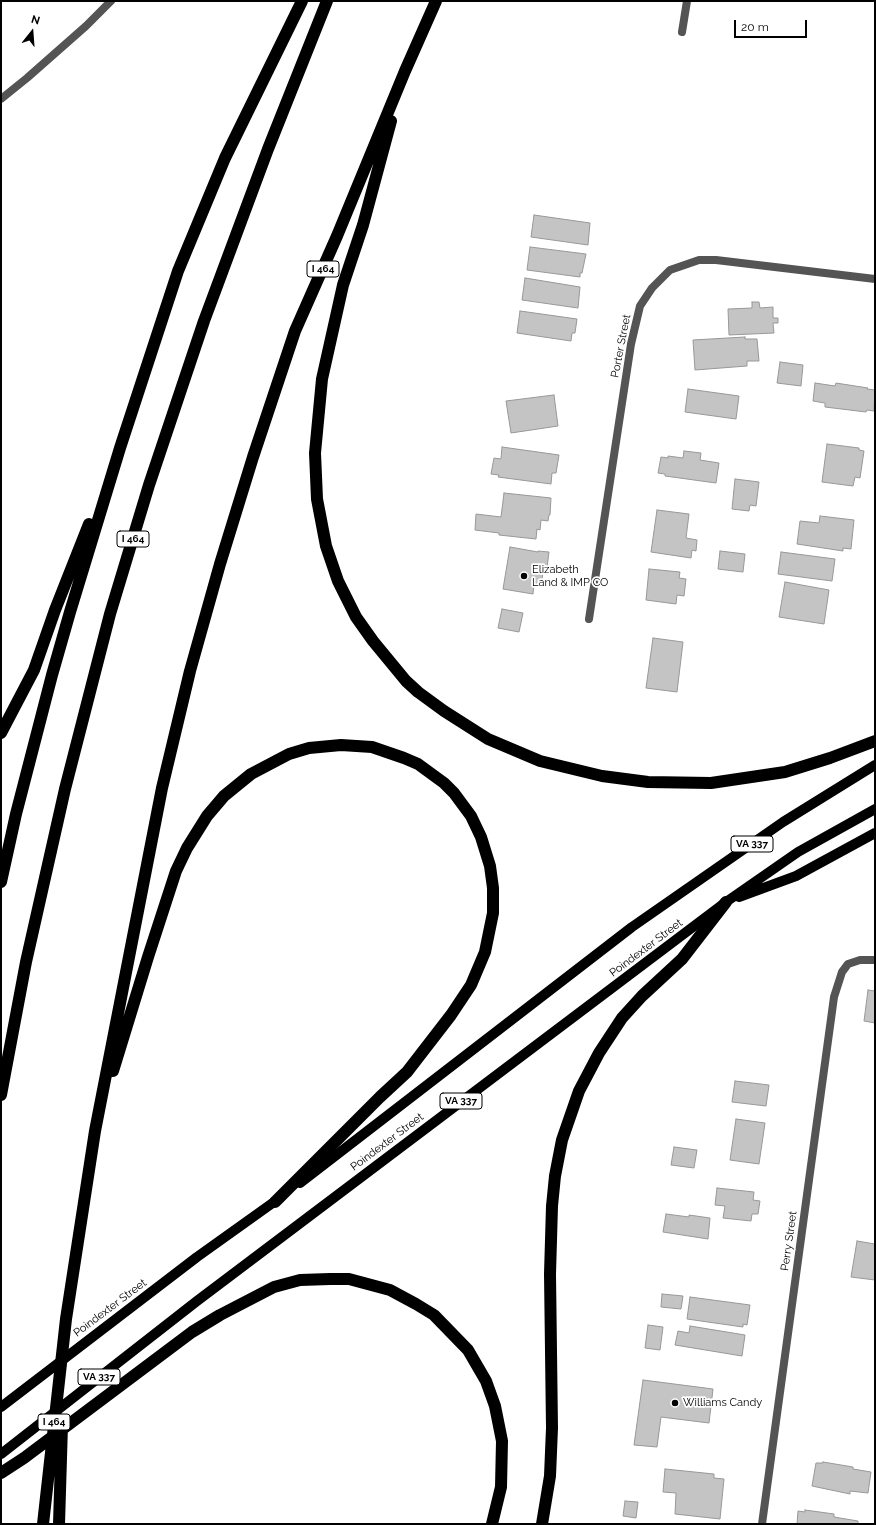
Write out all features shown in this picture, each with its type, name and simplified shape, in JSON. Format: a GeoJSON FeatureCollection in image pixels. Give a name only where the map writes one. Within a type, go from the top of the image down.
{"type":"FeatureCollection","features":[{"type":"Feature","properties":{"kind":"highway"},"geometry":{"type":"LineString","coordinates":[[1,882],[16,814],[52,674],[120,448],[178,271],[225,158],[302,1]]}},
{"type":"Feature","properties":{"kind":"highway","name":"I 464"},"geometry":{"type":"LineString","coordinates":[[1,1095],[26,962],[64,789],[110,614],[149,485],[204,321],[268,149],[327,1]]}},
{"type":"Feature","properties":{"kind":"highway","name":"I 464"},"geometry":{"type":"LineString","coordinates":[[43,1524],[66,1319],[95,1131],[162,788],[190,671],[252,457],[295,331],[337,236],[405,71],[436,1]]}},
{"type":"Feature","properties":{"kind":"highway"},"geometry":{"type":"LineString","coordinates":[[405,71],[363,225],[343,285],[322,379],[315,453],[317,499],[326,546],[338,581],[356,617],[373,641],[406,681],[444,711],[488,739],[540,761],[602,776],[648,782],[711,783],[785,772],[830,758],[875,741]]}},
{"type":"Feature","properties":{"kind":"highway"},"geometry":{"type":"LineString","coordinates":[[1,733],[34,670],[55,610],[120,448]]}},
{"type":"Feature","properties":{"kind":"highway"},"geometry":{"type":"LineString","coordinates":[[95,1131],[176,871],[187,848],[208,816],[224,796],[251,774],[289,754],[309,748],[341,745],[372,747],[404,758],[418,764],[444,783],[454,793],[471,816],[481,837],[490,866],[493,888],[493,913],[485,952],[471,985],[451,1015],[407,1072],[275,1202]]}},
{"type":"Feature","properties":{"kind":"highway"},"geometry":{"type":"LineString","coordinates":[[542,1524],[550,1476],[552,1428],[550,1274],[552,1206],[555,1176],[562,1140],[579,1091],[599,1054],[622,1018],[642,996],[682,959],[726,902]]}},
{"type":"Feature","properties":{"kind":"highway"},"geometry":{"type":"LineString","coordinates":[[1,1473],[24,1458],[192,1332],[220,1315],[274,1287],[300,1280],[350,1280],[390,1290],[416,1304],[434,1315],[468,1350],[486,1381],[495,1406],[502,1442],[501,1487],[492,1524]]}},
{"type":"Feature","properties":{"kind":"highway"},"geometry":{"type":"LineString","coordinates":[[59,1524],[66,1319]]}},
{"type":"Feature","properties":{"kind":"main road","name":"Poindexter Street"},"geometry":{"type":"LineString","coordinates":[[1,1407],[197,1257],[275,1202],[632,927],[783,822],[875,765]]}},
{"type":"Feature","properties":{"kind":"main road","name":"Poindexter Street"},"geometry":{"type":"LineString","coordinates":[[1,1454],[196,1301],[726,902],[798,852],[875,809]]}},
{"type":"Feature","properties":{"kind":"main road"},"geometry":{"type":"LineString","coordinates":[[726,902],[796,876],[875,833]]}},
{"type":"Feature","properties":{"kind":"street"},"geometry":{"type":"LineString","coordinates":[[1,99],[86,26],[111,1]]}},
{"type":"Feature","properties":{"kind":"street"},"geometry":{"type":"LineString","coordinates":[[682,32],[687,1]]}},
{"type":"Feature","properties":{"kind":"street","name":"Porter Street"},"geometry":{"type":"LineString","coordinates":[[588,619],[631,344],[640,306],[652,288],[670,270],[699,260],[716,260],[875,279]]}},
{"type":"Feature","properties":{"kind":"street","name":"Perry Street"},"geometry":{"type":"LineString","coordinates":[[762,1524],[834,997],[842,972],[848,964],[860,960],[875,960]]}},
{"type":"Feature","properties":{"kind":"building"},"geometry":{"type":"Polygon","coordinates":[[[534,215],[590,223],[588,245],[531,237],[534,215]]]}},
{"type":"Feature","properties":{"kind":"building"},"geometry":{"type":"Polygon","coordinates":[[[530,247],[586,254],[580,277],[527,270],[530,247]]]}},
{"type":"Feature","properties":{"kind":"building"},"geometry":{"type":"Polygon","coordinates":[[[525,278],[580,287],[578,308],[522,300],[525,278]]]}},
{"type":"Feature","properties":{"kind":"building"},"geometry":{"type":"Polygon","coordinates":[[[752,302],[759,302],[760,308],[773,307],[773,318],[778,318],[778,323],[773,323],[774,333],[729,335],[728,309],[752,308],[752,302]]]}},
{"type":"Feature","properties":{"kind":"building"},"geometry":{"type":"Polygon","coordinates":[[[520,311],[577,319],[575,333],[572,333],[571,341],[517,333],[520,311]]]}},
{"type":"Feature","properties":{"kind":"building"},"geometry":{"type":"Polygon","coordinates":[[[745,337],[745,339],[757,339],[759,361],[747,361],[747,366],[695,370],[693,340],[745,337]]]}},
{"type":"Feature","properties":{"kind":"building"},"geometry":{"type":"Polygon","coordinates":[[[780,362],[803,365],[801,386],[777,383],[780,362]]]}},
{"type":"Feature","properties":{"kind":"building"},"geometry":{"type":"Polygon","coordinates":[[[815,383],[835,386],[836,383],[875,390],[874,411],[867,410],[866,412],[825,407],[825,403],[813,401],[815,383]]]}},
{"type":"Feature","properties":{"kind":"building"},"geometry":{"type":"Polygon","coordinates":[[[688,389],[739,396],[736,419],[685,412],[688,389]]]}},
{"type":"Feature","properties":{"kind":"building"},"geometry":{"type":"Polygon","coordinates":[[[554,395],[558,426],[511,433],[506,401],[554,395]]]}},
{"type":"Feature","properties":{"kind":"building"},"geometry":{"type":"Polygon","coordinates":[[[827,444],[859,448],[859,450],[864,451],[860,478],[855,477],[853,486],[822,482],[827,444]]]}},
{"type":"Feature","properties":{"kind":"building"},"geometry":{"type":"Polygon","coordinates":[[[502,447],[559,455],[556,473],[552,473],[551,484],[498,477],[499,475],[491,474],[494,458],[501,459],[502,447]]]}},
{"type":"Feature","properties":{"kind":"building"},"geometry":{"type":"Polygon","coordinates":[[[684,451],[701,453],[700,460],[719,463],[716,483],[665,476],[665,474],[658,473],[661,457],[668,458],[668,456],[683,458],[684,451]]]}},
{"type":"Feature","properties":{"kind":"building"},"geometry":{"type":"Polygon","coordinates":[[[735,479],[759,482],[756,506],[750,505],[749,511],[732,509],[735,479]]]}},
{"type":"Feature","properties":{"kind":"building"},"geometry":{"type":"Polygon","coordinates":[[[504,493],[551,498],[550,515],[548,521],[541,520],[540,530],[537,529],[536,539],[499,535],[499,533],[475,530],[476,514],[501,517],[504,493]]]}},
{"type":"Feature","properties":{"kind":"building"},"geometry":{"type":"Polygon","coordinates":[[[657,510],[689,514],[686,538],[697,540],[696,551],[692,550],[691,558],[651,552],[657,510]]]}},
{"type":"Feature","properties":{"kind":"building"},"geometry":{"type":"Polygon","coordinates":[[[820,516],[854,520],[851,549],[843,548],[843,551],[797,544],[800,521],[819,523],[820,516]]]}},
{"type":"Feature","properties":{"kind":"building","name":"Elizabeth Land & IMP CO"},"geometry":{"type":"Polygon","coordinates":[[[510,547],[538,552],[549,552],[547,568],[544,568],[541,584],[534,583],[533,594],[503,589],[510,547]]]}},
{"type":"Feature","properties":{"kind":"building"},"geometry":{"type":"Polygon","coordinates":[[[720,551],[745,554],[743,572],[718,569],[720,551]]]}},
{"type":"Feature","properties":{"kind":"building"},"geometry":{"type":"Polygon","coordinates":[[[781,552],[835,559],[832,581],[778,574],[781,552]]]}},
{"type":"Feature","properties":{"kind":"building"},"geometry":{"type":"Polygon","coordinates":[[[649,569],[680,572],[679,578],[686,579],[684,596],[677,595],[676,604],[646,600],[649,569]]]}},
{"type":"Feature","properties":{"kind":"building"},"geometry":{"type":"Polygon","coordinates":[[[785,582],[829,590],[824,624],[779,617],[785,582]]]}},
{"type":"Feature","properties":{"kind":"building"},"geometry":{"type":"Polygon","coordinates":[[[502,609],[523,613],[519,632],[498,628],[502,609]]]}},
{"type":"Feature","properties":{"kind":"building"},"geometry":{"type":"Polygon","coordinates":[[[653,638],[683,642],[677,692],[646,688],[653,638]]]}},
{"type":"Feature","properties":{"kind":"building"},"geometry":{"type":"Polygon","coordinates":[[[868,990],[875,991],[875,1023],[864,1021],[868,990]]]}},
{"type":"Feature","properties":{"kind":"building"},"geometry":{"type":"Polygon","coordinates":[[[735,1081],[769,1085],[766,1106],[732,1102],[735,1081]]]}},
{"type":"Feature","properties":{"kind":"building"},"geometry":{"type":"Polygon","coordinates":[[[736,1119],[765,1123],[759,1164],[730,1160],[736,1119]]]}},
{"type":"Feature","properties":{"kind":"building"},"geometry":{"type":"Polygon","coordinates":[[[674,1147],[697,1150],[694,1168],[671,1165],[674,1147]]]}},
{"type":"Feature","properties":{"kind":"building"},"geometry":{"type":"Polygon","coordinates":[[[717,1188],[754,1192],[753,1200],[760,1201],[758,1214],[752,1214],[751,1221],[723,1218],[725,1206],[715,1205],[717,1188]]]}},
{"type":"Feature","properties":{"kind":"building"},"geometry":{"type":"Polygon","coordinates":[[[666,1214],[710,1218],[708,1239],[663,1232],[666,1214]]]}},
{"type":"Feature","properties":{"kind":"building"},"geometry":{"type":"Polygon","coordinates":[[[857,1241],[875,1244],[875,1280],[851,1277],[857,1241]]]}},
{"type":"Feature","properties":{"kind":"building"},"geometry":{"type":"Polygon","coordinates":[[[662,1294],[683,1296],[681,1309],[661,1307],[662,1294]]]}},
{"type":"Feature","properties":{"kind":"building"},"geometry":{"type":"Polygon","coordinates":[[[690,1297],[750,1305],[747,1325],[743,1324],[743,1327],[687,1319],[690,1297]]]}},
{"type":"Feature","properties":{"kind":"building"},"geometry":{"type":"Polygon","coordinates":[[[648,1325],[663,1327],[660,1350],[645,1348],[648,1325]]]}},
{"type":"Feature","properties":{"kind":"building"},"geometry":{"type":"Polygon","coordinates":[[[690,1326],[745,1335],[742,1356],[675,1345],[678,1331],[689,1333],[690,1326]]]}},
{"type":"Feature","properties":{"kind":"building","name":"Williams Candy"},"geometry":{"type":"Polygon","coordinates":[[[643,1380],[713,1389],[709,1423],[661,1417],[657,1447],[634,1445],[643,1380]]]}},
{"type":"Feature","properties":{"kind":"building"},"geometry":{"type":"Polygon","coordinates":[[[823,1462],[853,1467],[853,1469],[871,1472],[868,1493],[850,1491],[850,1494],[812,1486],[816,1463],[823,1462]]]}},
{"type":"Feature","properties":{"kind":"building"},"geometry":{"type":"Polygon","coordinates":[[[665,1469],[714,1474],[714,1478],[724,1479],[720,1519],[675,1514],[676,1493],[663,1492],[665,1469]]]}},
{"type":"Feature","properties":{"kind":"building"},"geometry":{"type":"Polygon","coordinates":[[[625,1501],[638,1502],[636,1518],[623,1516],[625,1501]]]}},
{"type":"Feature","properties":{"kind":"building"},"geometry":{"type":"Polygon","coordinates":[[[805,1510],[834,1514],[834,1517],[858,1521],[858,1524],[797,1524],[798,1511],[805,1512],[805,1510]]]}},
{"type":"Feature","properties":{"kind":"place","name":"Elizabeth Land & IMP CO"},"geometry":{"type":"Point","coordinates":[524,576]}},
{"type":"Feature","properties":{"kind":"place","name":"Williams Candy"},"geometry":{"type":"Point","coordinates":[675,1403]}}]}
